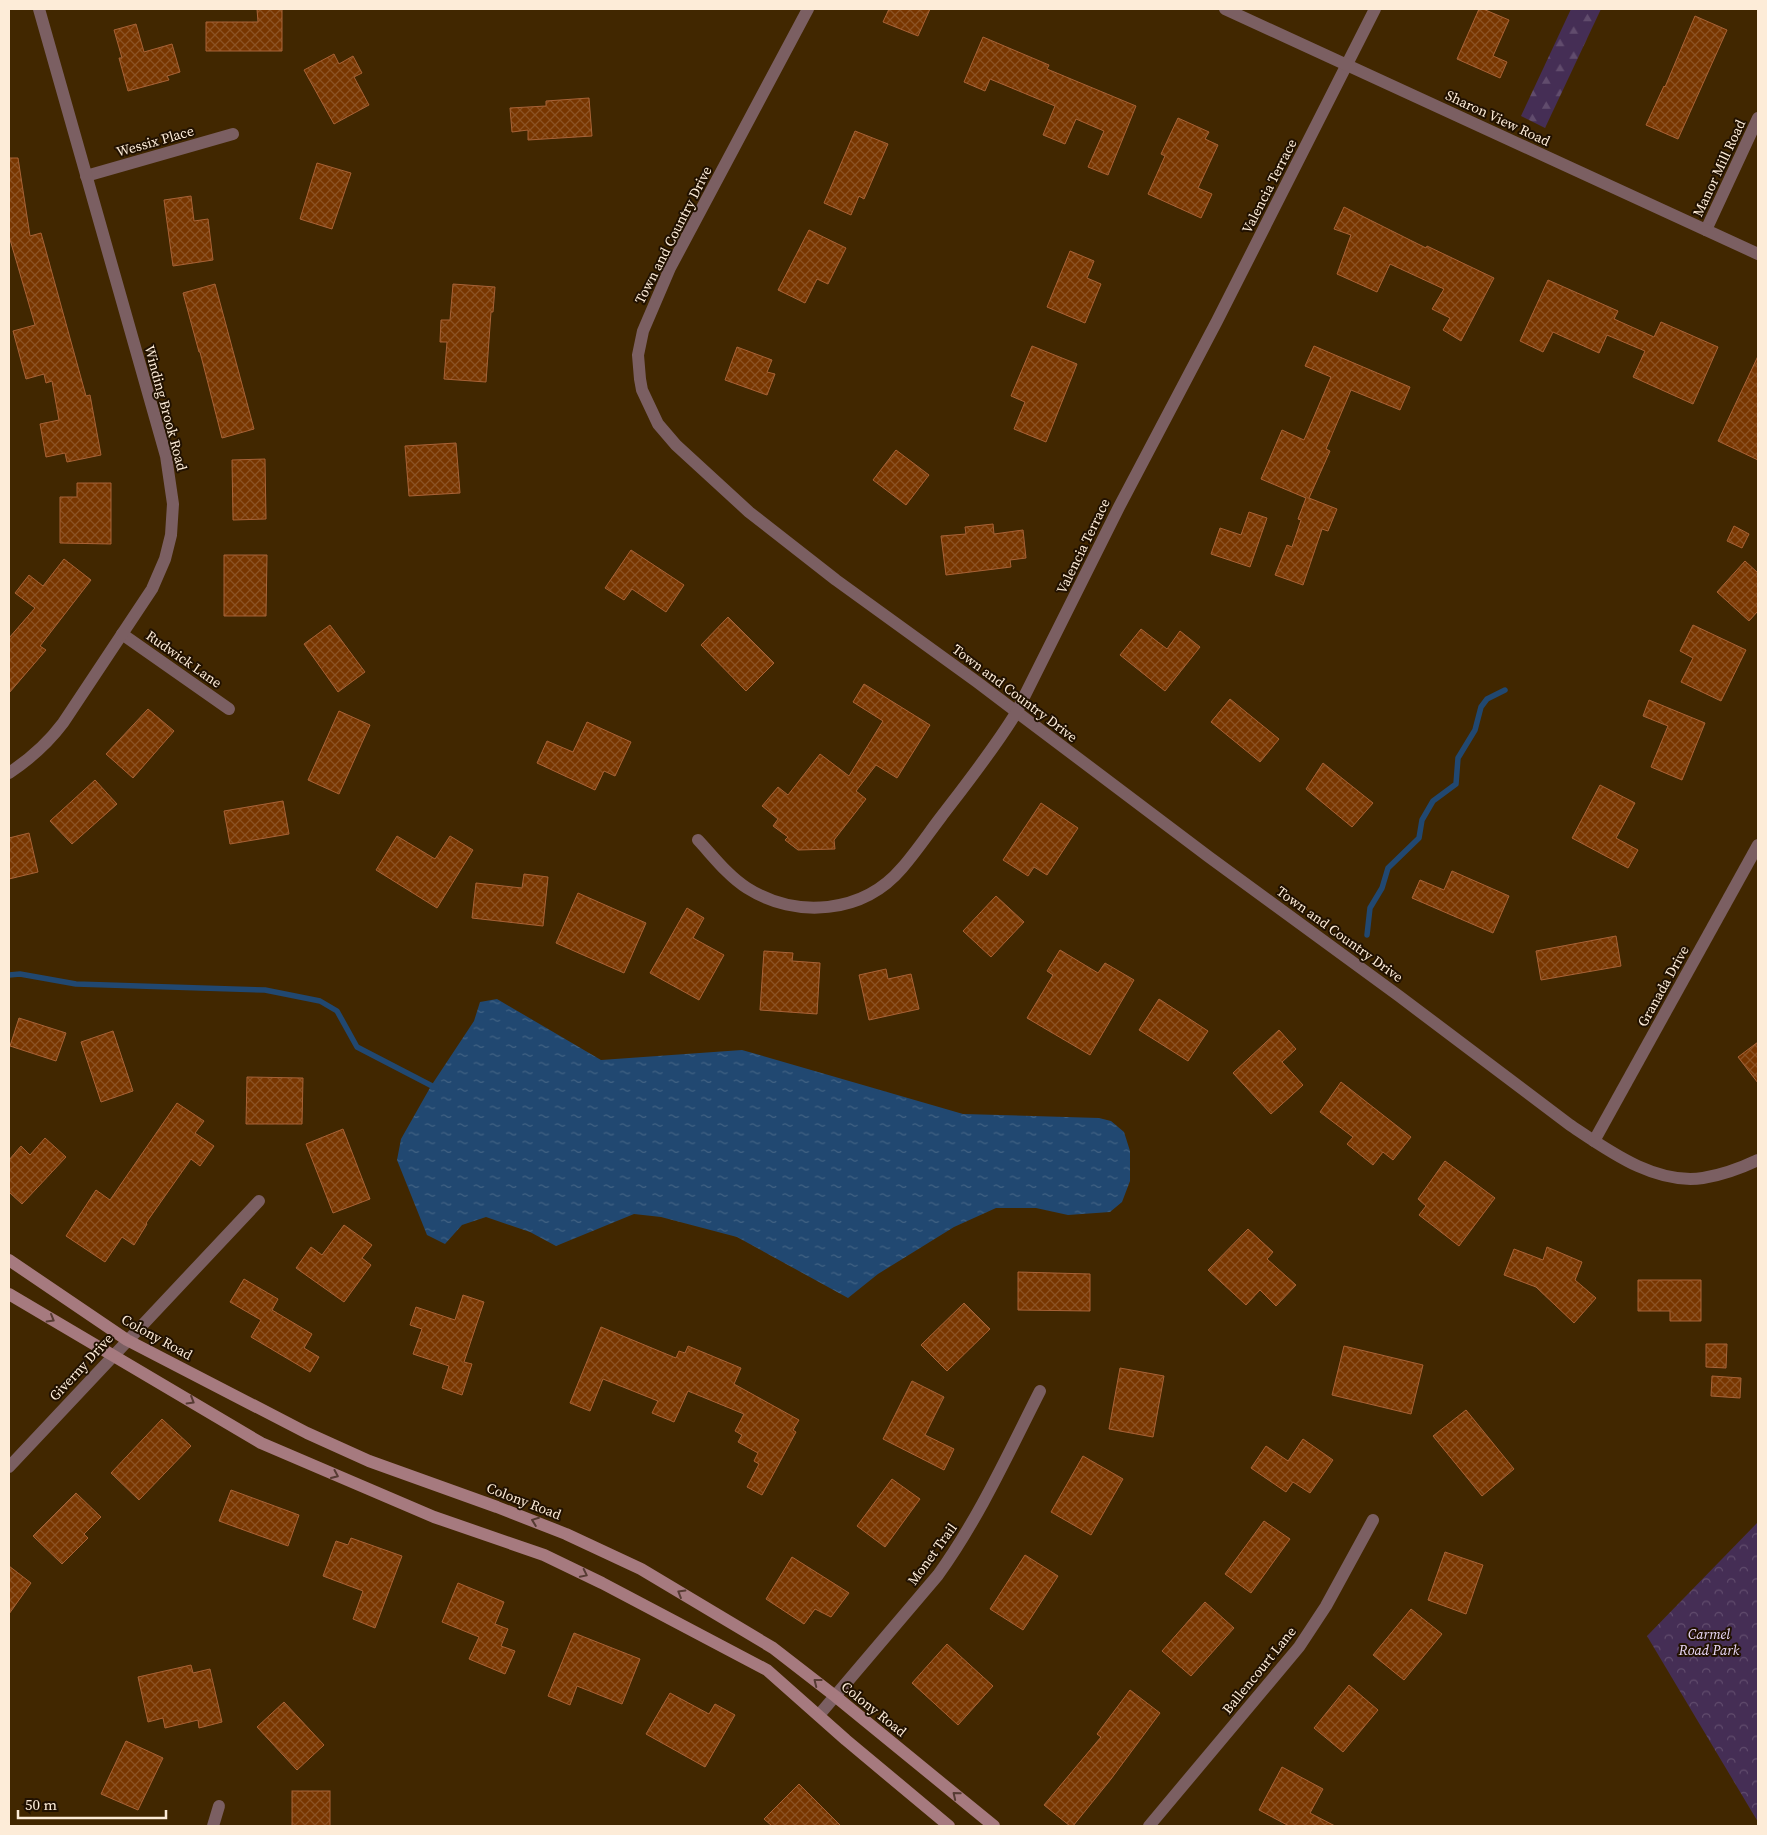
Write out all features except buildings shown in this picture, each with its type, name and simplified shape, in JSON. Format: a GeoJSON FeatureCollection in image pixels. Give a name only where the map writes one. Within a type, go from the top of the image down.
{"type":"FeatureCollection","features":[{"type":"Feature","properties":{"kind":"main road","name":"Colony Road"},"geometry":{"type":"LineString","coordinates":[[9,1260],[127,1340],[308,1433],[352,1453],[566,1534],[641,1569],[772,1648],[835,1696],[994,1826]]}},
{"type":"Feature","properties":{"kind":"main road"},"geometry":{"type":"LineString","coordinates":[[9,1294],[261,1442],[434,1517],[544,1555],[602,1583],[767,1670],[846,1740],[950,1826]]}},
{"type":"Feature","properties":{"kind":"street","name":"Winding Brook Road"},"geometry":{"type":"LineString","coordinates":[[9,773],[28,761],[53,736],[152,589],[165,559],[171,535],[173,504],[166,456],[39,9]]}},
{"type":"Feature","properties":{"kind":"street","name":"Town and Country Drive"},"geometry":{"type":"LineString","coordinates":[[808,9],[670,268],[643,331],[638,355],[642,390],[658,424],[676,445],[749,512],[836,580],[1399,996],[1570,1126],[1648,1170],[1670,1177],[1705,1178],[1745,1166],[1758,1160]]}},
{"type":"Feature","properties":{"kind":"street","name":"Sharon View Road"},"geometry":{"type":"LineString","coordinates":[[1225,9],[1758,254]]}},
{"type":"Feature","properties":{"kind":"street","name":"Valencia Terrace"},"geometry":{"type":"LineString","coordinates":[[698,840],[738,882],[770,900],[794,907],[829,908],[854,902],[880,888],[901,870],[999,740],[1016,713],[1119,507],[1217,321],[1376,9]]}},
{"type":"Feature","properties":{"kind":"street","name":"Manor Mill Road"},"geometry":{"type":"LineString","coordinates":[[1706,230],[1758,118]]}},
{"type":"Feature","properties":{"kind":"street","name":"Wessix Place"},"geometry":{"type":"LineString","coordinates":[[86,176],[233,134]]}},
{"type":"Feature","properties":{"kind":"street","name":"Rudwick Lane"},"geometry":{"type":"LineString","coordinates":[[122,634],[229,708]]}},
{"type":"Feature","properties":{"kind":"street","name":"Granada Drive"},"geometry":{"type":"LineString","coordinates":[[1594,1141],[1758,845]]}},
{"type":"Feature","properties":{"kind":"street","name":"Giverny Drive"},"geometry":{"type":"LineString","coordinates":[[9,1467],[259,1201]]}},
{"type":"Feature","properties":{"kind":"street","name":"Monet Trail"},"geometry":{"type":"LineString","coordinates":[[819,1715],[938,1575],[953,1554],[987,1496],[1040,1391]]}},
{"type":"Feature","properties":{"kind":"street","name":"Ballencourt Lane"},"geometry":{"type":"LineString","coordinates":[[1149,1826],[1299,1647],[1326,1606],[1373,1520]]}},
{"type":"Feature","properties":{"kind":"street"},"geometry":{"type":"LineString","coordinates":[[213,1826],[219,1806]]}},
{"type":"Feature","properties":{"kind":"green space"},"geometry":{"type":"Polygon","coordinates":[[[1571,9],[1601,9],[1545,128],[1521,116],[1571,9]]]}},
{"type":"Feature","properties":{"kind":"green space","name":"Carmel Road Park"},"geometry":{"type":"Polygon","coordinates":[[[1758,1522],[1758,1822],[1647,1636],[1758,1522]]]}},
{"type":"Feature","properties":{"kind":"water"},"geometry":{"type":"Polygon","coordinates":[[[497,999],[601,1060],[742,1050],[963,1114],[1099,1118],[1111,1121],[1124,1132],[1130,1151],[1130,1181],[1122,1202],[1110,1212],[1068,1215],[1036,1208],[996,1208],[954,1227],[878,1274],[848,1298],[737,1237],[661,1217],[634,1214],[556,1246],[530,1232],[486,1217],[462,1225],[445,1244],[427,1235],[397,1160],[401,1139],[431,1086],[474,1021],[480,1002],[497,999]]]}},
{"type":"Feature","properties":{"kind":"waterway"},"geometry":{"type":"LineString","coordinates":[[1367,935],[1370,908],[1382,888],[1388,868],[1419,838],[1422,820],[1433,801],[1456,784],[1458,758],[1475,730],[1481,707],[1487,699],[1505,690]]}},
{"type":"Feature","properties":{"kind":"waterway"},"geometry":{"type":"LineString","coordinates":[[9,975],[20,974],[76,984],[265,990],[320,1001],[337,1011],[357,1047],[436,1088]]}}]}
